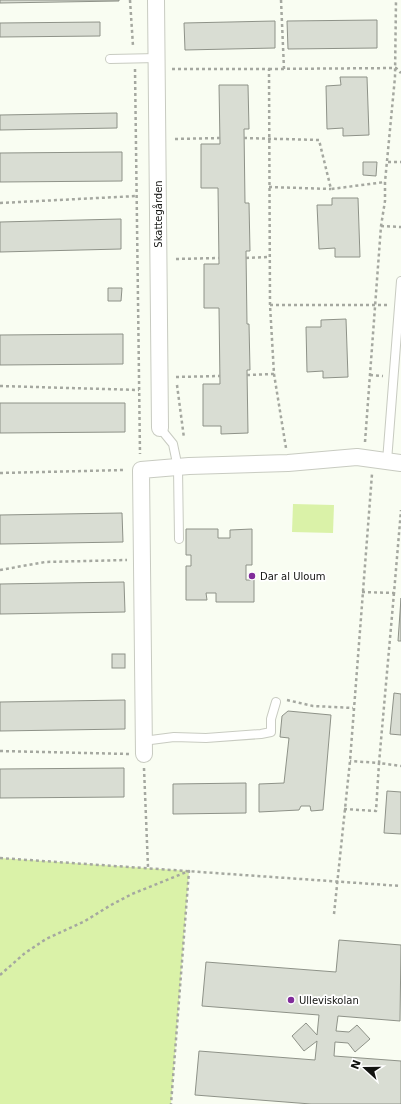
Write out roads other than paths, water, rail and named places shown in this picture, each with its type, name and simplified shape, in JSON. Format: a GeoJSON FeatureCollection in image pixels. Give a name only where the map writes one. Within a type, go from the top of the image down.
{"type":"FeatureCollection","features":[{"type":"Feature","properties":{"kind":"street","name":"Skattegården"},"geometry":{"type":"LineString","coordinates":[[156,0],[160,428]]}},
{"type":"Feature","properties":{"kind":"street"},"geometry":{"type":"LineString","coordinates":[[143,748],[140,470],[288,463],[357,457],[381,460]]}},
{"type":"Feature","properties":{"kind":"lane"},"geometry":{"type":"LineString","coordinates":[[110,59],[135,59],[157,63]]}},
{"type":"Feature","properties":{"kind":"lane"},"geometry":{"type":"LineString","coordinates":[[381,460],[401,280]]}},
{"type":"Feature","properties":{"kind":"lane"},"geometry":{"type":"LineString","coordinates":[[160,428],[173,444],[183,467],[179,539]]}},
{"type":"Feature","properties":{"kind":"lane"},"geometry":{"type":"LineString","coordinates":[[143,748],[174,737],[206,738],[272,732],[271,718],[276,702]]}},
{"type":"Feature","properties":{"kind":"place","name":"Dar al Uloum"},"geometry":{"type":"Point","coordinates":[252,576]}},
{"type":"Feature","properties":{"kind":"place","name":"Ulleviskolan"},"geometry":{"type":"Point","coordinates":[291,1000]}}]}
